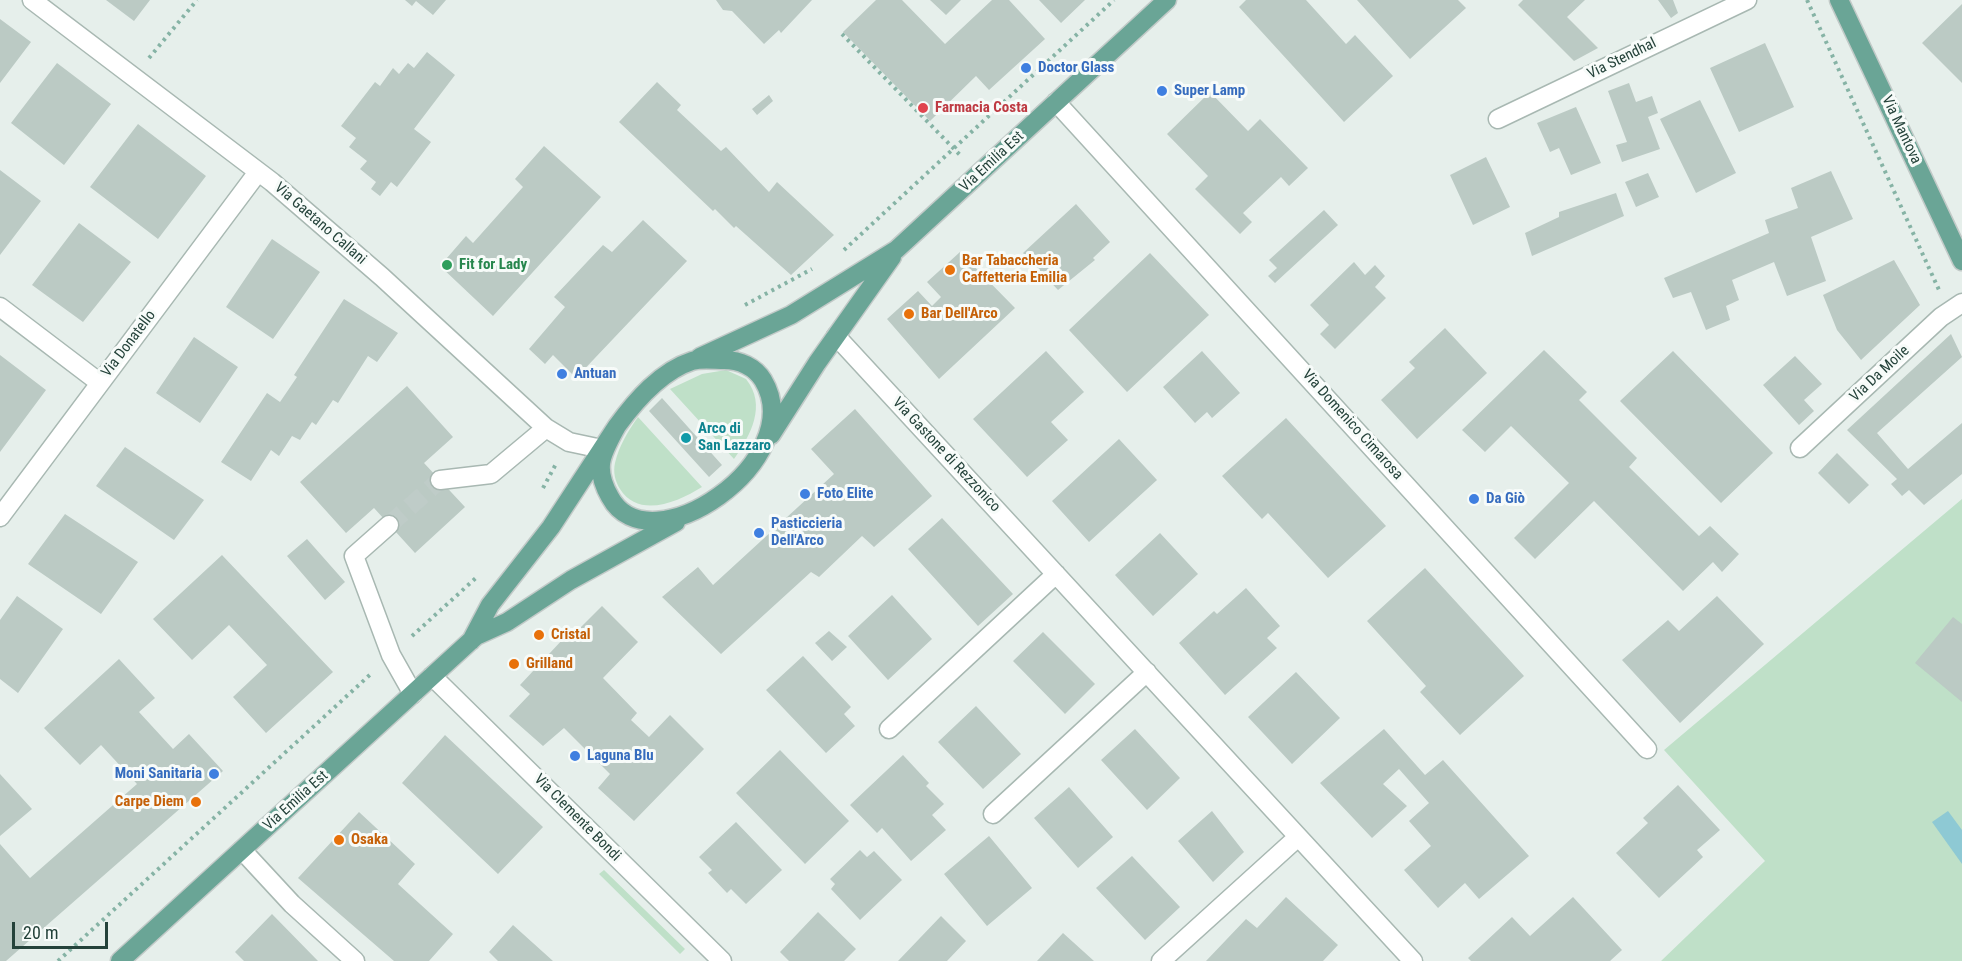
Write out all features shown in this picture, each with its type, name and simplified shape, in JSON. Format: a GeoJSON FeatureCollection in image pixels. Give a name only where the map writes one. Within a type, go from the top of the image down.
{"type":"FeatureCollection","features":[{"type":"Feature","properties":{"kind":"main road","name":"Via Emilia Est"},"geometry":{"type":"LineString","coordinates":[[471,641],[490,605],[551,527],[617,426],[653,385],[694,360],[791,315],[896,250],[1167,0]]}},
{"type":"Feature","properties":{"kind":"main road","name":"Via Mantova"},"geometry":{"type":"LineString","coordinates":[[1839,0],[1962,261]]}},
{"type":"Feature","properties":{"kind":"main road","name":"Via Emilia Est"},"geometry":{"type":"LineString","coordinates":[[120,961],[471,641],[507,622],[600,563],[696,511],[737,482],[767,442],[836,336],[896,250]]}},
{"type":"Feature","properties":{"kind":"main road","name":"Via Emilia Est"},"geometry":{"type":"LineString","coordinates":[[694,360],[729,360],[744,364],[758,374],[767,387],[772,407],[767,442]]}},
{"type":"Feature","properties":{"kind":"main road","name":"Via Emilia Est"},"geometry":{"type":"LineString","coordinates":[[617,426],[601,457],[602,482],[614,506],[631,517],[651,522],[696,511]]}},
{"type":"Feature","properties":{"kind":"street","name":"Via Gaetano Callani"},"geometry":{"type":"LineString","coordinates":[[32,0],[258,172],[382,277],[546,428],[569,442],[602,449]]}},
{"type":"Feature","properties":{"kind":"street","name":"Via Stendhal"},"geometry":{"type":"LineString","coordinates":[[1498,119],[1747,0]]}},
{"type":"Feature","properties":{"kind":"street","name":"Via Domenico Cimarosa"},"geometry":{"type":"LineString","coordinates":[[1056,102],[1647,749]]}},
{"type":"Feature","properties":{"kind":"street","name":"Via Donatello"},"geometry":{"type":"LineString","coordinates":[[0,517],[258,172]]}},
{"type":"Feature","properties":{"kind":"street"},"geometry":{"type":"LineString","coordinates":[[0,307],[100,382]]}},
{"type":"Feature","properties":{"kind":"street","name":"Via Da Moile"},"geometry":{"type":"LineString","coordinates":[[1800,448],[1955,307]]}},
{"type":"Feature","properties":{"kind":"street","name":"Via Gastone di Rezzonico"},"geometry":{"type":"LineString","coordinates":[[836,336],[1413,961]]}},
{"type":"Feature","properties":{"kind":"street"},"geometry":{"type":"LineString","coordinates":[[440,480],[491,474],[546,428]]}},
{"type":"Feature","properties":{"kind":"street"},"geometry":{"type":"LineString","coordinates":[[389,525],[354,556],[391,655],[413,694]]}},
{"type":"Feature","properties":{"kind":"street"},"geometry":{"type":"LineString","coordinates":[[890,729],[1056,574]]}},
{"type":"Feature","properties":{"kind":"street"},"geometry":{"type":"LineString","coordinates":[[993,814],[1147,672]]}},
{"type":"Feature","properties":{"kind":"street","name":"Via Clemente Bondi"},"geometry":{"type":"LineString","coordinates":[[432,676],[722,961]]}},
{"type":"Feature","properties":{"kind":"street"},"geometry":{"type":"LineString","coordinates":[[1161,961],[1299,837]]}},
{"type":"Feature","properties":{"kind":"street"},"geometry":{"type":"LineString","coordinates":[[242,850],[292,904],[355,961]]}},
{"type":"Feature","properties":{"kind":"path"},"geometry":{"type":"LineString","coordinates":[[134,77],[197,0]]}},
{"type":"Feature","properties":{"kind":"path"},"geometry":{"type":"LineString","coordinates":[[1807,0],[1955,307]]}},
{"type":"Feature","properties":{"kind":"path"},"geometry":{"type":"LineString","coordinates":[[842,34],[979,174]]}},
{"type":"Feature","properties":{"kind":"green space"},"geometry":{"type":"Polygon","coordinates":[[[726,370],[746,379],[752,389],[756,409],[751,430],[734,459],[670,389],[702,374],[726,370]]]}},
{"type":"Feature","properties":{"kind":"green space"},"geometry":{"type":"Polygon","coordinates":[[[638,417],[702,487],[682,498],[659,505],[648,506],[628,498],[617,483],[614,466],[621,445],[638,417]]]}},
{"type":"Feature","properties":{"kind":"green space"},"geometry":{"type":"Polygon","coordinates":[[[1962,499],[1962,961],[1661,961],[1765,861],[1664,750],[1962,499]]]}},
{"type":"Feature","properties":{"kind":"green space"},"geometry":{"type":"Polygon","coordinates":[[[604,870],[685,949],[680,954],[599,874],[604,870]]]}},
{"type":"Feature","properties":{"kind":"water"},"geometry":{"type":"Polygon","coordinates":[[[1948,811],[1962,830],[1962,864],[1932,822],[1948,811]]]}},
{"type":"Feature","properties":{"kind":"building"},"geometry":{"type":"Polygon","coordinates":[[[106,0],[150,0],[134,21],[106,0]]]}},
{"type":"Feature","properties":{"kind":"building"},"geometry":{"type":"Polygon","coordinates":[[[405,0],[446,0],[433,15],[416,1],[412,6],[405,0]]]}},
{"type":"Feature","properties":{"kind":"building"},"geometry":{"type":"Polygon","coordinates":[[[716,0],[812,0],[781,33],[779,30],[764,44],[732,11],[723,10],[716,0]]]}},
{"type":"Feature","properties":{"kind":"building"},"geometry":{"type":"Polygon","coordinates":[[[876,0],[902,0],[945,44],[992,0],[1009,0],[1045,39],[989,90],[976,76],[930,121],[843,32],[876,0]]]}},
{"type":"Feature","properties":{"kind":"building"},"geometry":{"type":"Polygon","coordinates":[[[930,0],[961,0],[946,15],[930,0]]]}},
{"type":"Feature","properties":{"kind":"building"},"geometry":{"type":"Polygon","coordinates":[[[1039,0],[1085,0],[1061,23],[1039,0]]]}},
{"type":"Feature","properties":{"kind":"building"},"geometry":{"type":"Polygon","coordinates":[[[1246,0],[1306,0],[1346,44],[1355,35],[1393,76],[1344,122],[1239,7],[1246,0]]]}},
{"type":"Feature","properties":{"kind":"building"},"geometry":{"type":"Polygon","coordinates":[[[1357,0],[1458,0],[1466,8],[1410,59],[1357,0]]]}},
{"type":"Feature","properties":{"kind":"building"},"geometry":{"type":"Polygon","coordinates":[[[1523,0],[1585,0],[1567,17],[1598,48],[1574,61],[1518,5],[1523,0]]]}},
{"type":"Feature","properties":{"kind":"building"},"geometry":{"type":"Polygon","coordinates":[[[1658,0],[1673,0],[1678,13],[1671,18],[1658,0]]]}},
{"type":"Feature","properties":{"kind":"building"},"geometry":{"type":"Polygon","coordinates":[[[1962,4],[1962,83],[1922,43],[1962,4]]]}},
{"type":"Feature","properties":{"kind":"building"},"geometry":{"type":"Polygon","coordinates":[[[0,19],[31,42],[0,83],[0,19]]]}},
{"type":"Feature","properties":{"kind":"building"},"geometry":{"type":"Polygon","coordinates":[[[1765,43],[1794,107],[1739,132],[1710,68],[1765,43]]]}},
{"type":"Feature","properties":{"kind":"building"},"geometry":{"type":"Polygon","coordinates":[[[427,52],[455,75],[414,129],[431,142],[397,187],[391,182],[380,196],[371,189],[376,182],[360,169],[367,161],[349,147],[356,138],[341,126],[375,82],[380,86],[393,68],[399,74],[408,63],[414,68],[427,52]]]}},
{"type":"Feature","properties":{"kind":"building"},"geometry":{"type":"Polygon","coordinates":[[[57,63],[111,104],[64,165],[11,123],[57,63]]]}},
{"type":"Feature","properties":{"kind":"building"},"geometry":{"type":"Polygon","coordinates":[[[657,82],[681,105],[677,110],[721,151],[726,147],[769,192],[777,182],[834,235],[791,275],[736,226],[734,228],[715,209],[713,211],[619,122],[657,82]]]}},
{"type":"Feature","properties":{"kind":"building"},"geometry":{"type":"Polygon","coordinates":[[[1629,83],[1636,102],[1652,96],[1658,113],[1648,117],[1660,149],[1622,162],[1616,145],[1627,142],[1608,91],[1629,83]]]}},
{"type":"Feature","properties":{"kind":"building"},"geometry":{"type":"Polygon","coordinates":[[[1210,92],[1248,131],[1260,119],[1308,168],[1289,186],[1281,177],[1243,213],[1252,222],[1240,234],[1195,189],[1208,176],[1167,134],[1210,92]]]}},
{"type":"Feature","properties":{"kind":"building"},"geometry":{"type":"Polygon","coordinates":[[[769,95],[773,101],[757,115],[752,109],[769,95]]]}},
{"type":"Feature","properties":{"kind":"building"},"geometry":{"type":"Polygon","coordinates":[[[1700,100],[1736,173],[1696,193],[1660,119],[1700,100]]]}},
{"type":"Feature","properties":{"kind":"building"},"geometry":{"type":"Polygon","coordinates":[[[1576,107],[1601,163],[1571,175],[1559,148],[1550,152],[1537,123],[1576,107]]]}},
{"type":"Feature","properties":{"kind":"building"},"geometry":{"type":"Polygon","coordinates":[[[138,124],[206,176],[158,239],[90,187],[138,124]]]}},
{"type":"Feature","properties":{"kind":"building"},"geometry":{"type":"Polygon","coordinates":[[[544,146],[601,197],[493,316],[440,266],[466,236],[473,243],[523,187],[515,179],[544,146]]]}},
{"type":"Feature","properties":{"kind":"building"},"geometry":{"type":"Polygon","coordinates":[[[1486,157],[1510,207],[1473,225],[1450,175],[1486,157]]]}},
{"type":"Feature","properties":{"kind":"building"},"geometry":{"type":"Polygon","coordinates":[[[0,170],[41,201],[0,255],[0,170]]]}},
{"type":"Feature","properties":{"kind":"building"},"geometry":{"type":"Polygon","coordinates":[[[1831,171],[1853,219],[1811,237],[1826,281],[1787,296],[1774,262],[1732,280],[1739,300],[1726,306],[1730,320],[1706,330],[1691,292],[1673,298],[1664,278],[1769,233],[1765,220],[1798,208],[1791,188],[1831,171]]]}},
{"type":"Feature","properties":{"kind":"building"},"geometry":{"type":"Polygon","coordinates":[[[1648,173],[1659,197],[1636,207],[1625,182],[1648,173]]]}},
{"type":"Feature","properties":{"kind":"building"},"geometry":{"type":"Polygon","coordinates":[[[1616,193],[1624,216],[1532,256],[1525,233],[1559,217],[1559,212],[1616,193]]]}},
{"type":"Feature","properties":{"kind":"building"},"geometry":{"type":"Polygon","coordinates":[[[1076,204],[1110,242],[1093,258],[1095,260],[1058,290],[1023,253],[1076,204]]]}},
{"type":"Feature","properties":{"kind":"building"},"geometry":{"type":"Polygon","coordinates":[[[1324,210],[1338,225],[1275,283],[1268,276],[1277,268],[1269,260],[1324,210]]]}},
{"type":"Feature","properties":{"kind":"building"},"geometry":{"type":"Polygon","coordinates":[[[643,220],[687,261],[576,378],[553,355],[545,364],[529,349],[565,307],[554,297],[603,245],[612,252],[643,220]]]}},
{"type":"Feature","properties":{"kind":"building"},"geometry":{"type":"Polygon","coordinates":[[[79,223],[131,262],[83,322],[32,285],[79,223]]]}},
{"type":"Feature","properties":{"kind":"building"},"geometry":{"type":"Polygon","coordinates":[[[272,239],[320,272],[273,339],[226,307],[272,239]]]}},
{"type":"Feature","properties":{"kind":"building"},"geometry":{"type":"Polygon","coordinates":[[[960,252],[1015,308],[939,379],[887,319],[918,291],[932,306],[941,297],[927,282],[960,252]]]}},
{"type":"Feature","properties":{"kind":"building"},"geometry":{"type":"Polygon","coordinates":[[[1150,253],[1209,315],[1127,392],[1069,330],[1150,253]]]}},
{"type":"Feature","properties":{"kind":"building"},"geometry":{"type":"Polygon","coordinates":[[[1894,260],[1920,305],[1861,360],[1837,330],[1823,295],[1894,260]]]}},
{"type":"Feature","properties":{"kind":"building"},"geometry":{"type":"Polygon","coordinates":[[[1354,262],[1365,275],[1375,265],[1385,276],[1375,287],[1386,298],[1335,349],[1320,334],[1329,325],[1310,305],[1354,262]]]}},
{"type":"Feature","properties":{"kind":"building"},"geometry":{"type":"Polygon","coordinates":[[[344,299],[398,333],[377,362],[368,356],[338,403],[333,400],[316,425],[312,422],[300,440],[292,436],[279,456],[271,450],[251,481],[221,462],[267,393],[280,402],[297,377],[294,375],[344,299]]]}},
{"type":"Feature","properties":{"kind":"building"},"geometry":{"type":"Polygon","coordinates":[[[1445,328],[1487,373],[1417,439],[1381,400],[1415,368],[1409,362],[1445,328]]]}},
{"type":"Feature","properties":{"kind":"building"},"geometry":{"type":"Polygon","coordinates":[[[1951,334],[1962,357],[1877,433],[1908,469],[1962,423],[1962,474],[1924,505],[1909,490],[1902,496],[1891,484],[1897,479],[1847,430],[1951,334]]]}},
{"type":"Feature","properties":{"kind":"building"},"geometry":{"type":"Polygon","coordinates":[[[194,337],[238,367],[200,423],[156,393],[194,337]]]}},
{"type":"Feature","properties":{"kind":"building"},"geometry":{"type":"Polygon","coordinates":[[[1544,350],[1587,392],[1579,400],[1637,458],[1629,467],[1699,536],[1710,526],[1739,554],[1722,572],[1713,562],[1683,591],[1594,501],[1535,559],[1514,538],[1569,483],[1511,426],[1485,452],[1462,430],[1544,350]]]}},
{"type":"Feature","properties":{"kind":"building"},"geometry":{"type":"Polygon","coordinates":[[[1046,351],[1084,392],[1051,422],[1068,440],[1027,477],[973,419],[1046,351]]]}},
{"type":"Feature","properties":{"kind":"building"},"geometry":{"type":"Polygon","coordinates":[[[1202,351],[1240,393],[1212,418],[1207,412],[1195,423],[1163,387],[1202,351]]]}},
{"type":"Feature","properties":{"kind":"building"},"geometry":{"type":"Polygon","coordinates":[[[1673,351],[1773,453],[1721,503],[1620,401],[1673,351]]]}},
{"type":"Feature","properties":{"kind":"building"},"geometry":{"type":"Polygon","coordinates":[[[0,355],[46,390],[0,452],[0,355]]]}},
{"type":"Feature","properties":{"kind":"building"},"geometry":{"type":"Polygon","coordinates":[[[1795,356],[1822,384],[1804,400],[1814,411],[1799,425],[1763,385],[1795,356]]]}},
{"type":"Feature","properties":{"kind":"building"},"geometry":{"type":"Polygon","coordinates":[[[407,386],[453,437],[424,463],[465,507],[415,553],[374,508],[346,533],[300,482],[407,386]]]}},
{"type":"Feature","properties":{"kind":"building","name":"Arco di San Lazzaro"},"geometry":{"type":"Polygon","coordinates":[[[662,398],[722,465],[709,477],[649,411],[662,398]]]}},
{"type":"Feature","properties":{"kind":"building"},"geometry":{"type":"Polygon","coordinates":[[[855,409],[932,496],[874,547],[862,536],[819,577],[811,572],[721,654],[662,597],[698,567],[713,585],[834,474],[811,449],[855,409]]]}},
{"type":"Feature","properties":{"kind":"building"},"geometry":{"type":"Polygon","coordinates":[[[1286,418],[1386,526],[1328,578],[1268,513],[1262,519],[1222,476],[1286,418]]]}},
{"type":"Feature","properties":{"kind":"building"},"geometry":{"type":"Polygon","coordinates":[[[1119,439],[1157,480],[1089,542],[1052,501],[1119,439]]]}},
{"type":"Feature","properties":{"kind":"building"},"geometry":{"type":"Polygon","coordinates":[[[125,447],[204,500],[174,540],[96,486],[125,447]]]}},
{"type":"Feature","properties":{"kind":"building"},"geometry":{"type":"Polygon","coordinates":[[[1837,453],[1869,485],[1849,504],[1818,473],[1837,453]]]}},
{"type":"Feature","properties":{"kind":"building"},"geometry":{"type":"Polygon","coordinates":[[[65,514],[138,562],[101,614],[28,564],[65,514]]]}},
{"type":"Feature","properties":{"kind":"building"},"geometry":{"type":"Polygon","coordinates":[[[942,518],[1013,594],[978,626],[908,549],[942,518]]]}},
{"type":"Feature","properties":{"kind":"building"},"geometry":{"type":"Polygon","coordinates":[[[1160,533],[1198,574],[1153,616],[1115,575],[1160,533]]]}},
{"type":"Feature","properties":{"kind":"building"},"geometry":{"type":"Polygon","coordinates":[[[307,539],[345,582],[325,600],[287,556],[307,539]]]}},
{"type":"Feature","properties":{"kind":"building"},"geometry":{"type":"Polygon","coordinates":[[[222,555],[333,672],[266,733],[233,697],[267,665],[229,625],[192,660],[153,619],[222,555]]]}},
{"type":"Feature","properties":{"kind":"building"},"geometry":{"type":"Polygon","coordinates":[[[1425,568],[1524,676],[1460,735],[1420,692],[1426,686],[1367,621],[1425,568]]]}},
{"type":"Feature","properties":{"kind":"building"},"geometry":{"type":"Polygon","coordinates":[[[1246,588],[1280,626],[1267,638],[1277,648],[1225,695],[1179,643],[1214,611],[1217,614],[1246,588]]]}},
{"type":"Feature","properties":{"kind":"building"},"geometry":{"type":"Polygon","coordinates":[[[892,595],[932,639],[888,680],[848,636],[892,595]]]}},
{"type":"Feature","properties":{"kind":"building"},"geometry":{"type":"Polygon","coordinates":[[[17,596],[63,629],[18,693],[0,679],[0,620],[17,596]]]}},
{"type":"Feature","properties":{"kind":"building"},"geometry":{"type":"Polygon","coordinates":[[[1717,596],[1764,644],[1680,723],[1622,660],[1668,620],[1679,631],[1717,596]]]}},
{"type":"Feature","properties":{"kind":"building"},"geometry":{"type":"Polygon","coordinates":[[[602,606],[638,642],[603,678],[637,713],[631,720],[649,737],[670,715],[704,749],[634,821],[598,788],[610,774],[564,728],[543,746],[509,716],[530,694],[520,685],[563,639],[567,641],[602,606]]]}},
{"type":"Feature","properties":{"kind":"building"},"geometry":{"type":"Polygon","coordinates":[[[1953,617],[1962,624],[1962,702],[1915,663],[1953,617]]]}},
{"type":"Feature","properties":{"kind":"building"},"geometry":{"type":"Polygon","coordinates":[[[829,631],[847,647],[832,661],[815,643],[829,631]]]}},
{"type":"Feature","properties":{"kind":"building"},"geometry":{"type":"Polygon","coordinates":[[[1043,632],[1095,684],[1065,714],[1013,661],[1043,632]]]}},
{"type":"Feature","properties":{"kind":"building"},"geometry":{"type":"Polygon","coordinates":[[[803,656],[851,707],[844,714],[855,726],[826,753],[766,690],[803,656]]]}},
{"type":"Feature","properties":{"kind":"building"},"geometry":{"type":"Polygon","coordinates":[[[119,659],[155,698],[139,712],[173,749],[189,734],[223,771],[6,961],[0,961],[0,844],[30,878],[137,784],[101,745],[80,765],[44,728],[119,659]]]}},
{"type":"Feature","properties":{"kind":"building"},"geometry":{"type":"Polygon","coordinates":[[[1296,672],[1340,718],[1292,764],[1248,717],[1296,672]]]}},
{"type":"Feature","properties":{"kind":"building"},"geometry":{"type":"Polygon","coordinates":[[[976,706],[1021,754],[983,789],[938,742],[976,706]]]}},
{"type":"Feature","properties":{"kind":"building"},"geometry":{"type":"Polygon","coordinates":[[[1135,729],[1180,778],[1147,810],[1101,760],[1135,729]]]}},
{"type":"Feature","properties":{"kind":"building"},"geometry":{"type":"Polygon","coordinates":[[[1384,729],[1425,775],[1443,760],[1529,856],[1479,899],[1465,883],[1438,908],[1404,870],[1431,846],[1409,821],[1429,803],[1399,769],[1383,784],[1407,806],[1372,838],[1320,783],[1384,729]]]}},
{"type":"Feature","properties":{"kind":"building"},"geometry":{"type":"Polygon","coordinates":[[[445,735],[543,827],[498,874],[402,783],[445,735]]]}},
{"type":"Feature","properties":{"kind":"building"},"geometry":{"type":"Polygon","coordinates":[[[780,750],[849,821],[805,864],[736,793],[780,750]]]}},
{"type":"Feature","properties":{"kind":"building"},"geometry":{"type":"Polygon","coordinates":[[[903,755],[929,783],[926,786],[944,804],[932,815],[946,830],[911,861],[882,828],[877,833],[850,805],[903,755]]]}},
{"type":"Feature","properties":{"kind":"building"},"geometry":{"type":"Polygon","coordinates":[[[0,774],[32,809],[0,836],[0,774]]]}},
{"type":"Feature","properties":{"kind":"building"},"geometry":{"type":"Polygon","coordinates":[[[1678,785],[1720,830],[1697,850],[1703,857],[1659,898],[1616,853],[1648,823],[1643,818],[1678,785]]]}},
{"type":"Feature","properties":{"kind":"building"},"geometry":{"type":"Polygon","coordinates":[[[1069,787],[1113,837],[1078,868],[1034,818],[1069,787]]]}},
{"type":"Feature","properties":{"kind":"building"},"geometry":{"type":"Polygon","coordinates":[[[1212,811],[1244,852],[1213,882],[1178,841],[1212,811]]]}},
{"type":"Feature","properties":{"kind":"building"},"geometry":{"type":"Polygon","coordinates":[[[359,812],[415,864],[398,884],[453,934],[429,961],[394,961],[298,878],[359,812]]]}},
{"type":"Feature","properties":{"kind":"building"},"geometry":{"type":"Polygon","coordinates":[[[736,822],[782,870],[746,904],[731,889],[727,893],[708,873],[712,870],[699,857],[736,822]]]}},
{"type":"Feature","properties":{"kind":"building"},"geometry":{"type":"Polygon","coordinates":[[[989,836],[1032,888],[987,926],[944,874],[989,836]]]}},
{"type":"Feature","properties":{"kind":"building"},"geometry":{"type":"Polygon","coordinates":[[[860,850],[867,857],[874,851],[902,880],[860,920],[831,889],[835,884],[830,879],[860,850]]]}},
{"type":"Feature","properties":{"kind":"building"},"geometry":{"type":"Polygon","coordinates":[[[1132,856],[1180,907],[1145,940],[1096,888],[1132,856]]]}},
{"type":"Feature","properties":{"kind":"building"},"geometry":{"type":"Polygon","coordinates":[[[1286,897],[1338,945],[1323,961],[1206,961],[1246,919],[1257,928],[1286,897]]]}},
{"type":"Feature","properties":{"kind":"building"},"geometry":{"type":"Polygon","coordinates":[[[1573,897],[1622,950],[1610,961],[1471,961],[1468,958],[1512,917],[1530,936],[1573,897]]]}},
{"type":"Feature","properties":{"kind":"building"},"geometry":{"type":"Polygon","coordinates":[[[818,912],[856,949],[844,961],[789,961],[780,952],[818,912]]]}},
{"type":"Feature","properties":{"kind":"building"},"geometry":{"type":"Polygon","coordinates":[[[272,914],[318,961],[244,961],[235,952],[272,914]]]}},
{"type":"Feature","properties":{"kind":"building"},"geometry":{"type":"Polygon","coordinates":[[[941,916],[966,941],[947,961],[898,961],[941,916]]]}},
{"type":"Feature","properties":{"kind":"building"},"geometry":{"type":"Polygon","coordinates":[[[513,925],[553,961],[498,961],[489,952],[513,925]]]}},
{"type":"Feature","properties":{"kind":"building"},"geometry":{"type":"Polygon","coordinates":[[[1063,933],[1094,961],[1037,961],[1063,933]]]}},
{"type":"Feature","properties":{"kind":"tunnel"},"geometry":{"type":"LineString","coordinates":[[389,525],[440,480]]}},
{"type":"Feature","properties":{"kind":"place","name":"Doctor Glass"},"geometry":{"type":"Point","coordinates":[1026,68]}},
{"type":"Feature","properties":{"kind":"place","name":"Super Lamp"},"geometry":{"type":"Point","coordinates":[1162,91]}},
{"type":"Feature","properties":{"kind":"place","name":"Farmacia Costa"},"geometry":{"type":"Point","coordinates":[923,108]}},
{"type":"Feature","properties":{"kind":"place","name":"Fit for Lady"},"geometry":{"type":"Point","coordinates":[447,265]}},
{"type":"Feature","properties":{"kind":"place","name":"Bar Tabaccheria Caffetteria Emilia"},"geometry":{"type":"Point","coordinates":[950,270]}},
{"type":"Feature","properties":{"kind":"place","name":"Bar Dell'Arco"},"geometry":{"type":"Point","coordinates":[909,314]}},
{"type":"Feature","properties":{"kind":"place","name":"Antuan"},"geometry":{"type":"Point","coordinates":[562,374]}},
{"type":"Feature","properties":{"kind":"place","name":"Arco di San Lazzaro"},"geometry":{"type":"Point","coordinates":[686,438]}},
{"type":"Feature","properties":{"kind":"place","name":"Foto Elite"},"geometry":{"type":"Point","coordinates":[805,494]}},
{"type":"Feature","properties":{"kind":"place","name":"Da Giò"},"geometry":{"type":"Point","coordinates":[1474,499]}},
{"type":"Feature","properties":{"kind":"place","name":"Pasticcieria Dell'Arco"},"geometry":{"type":"Point","coordinates":[759,533]}},
{"type":"Feature","properties":{"kind":"place","name":"Cristal"},"geometry":{"type":"Point","coordinates":[539,635]}},
{"type":"Feature","properties":{"kind":"place","name":"Grilland"},"geometry":{"type":"Point","coordinates":[514,664]}},
{"type":"Feature","properties":{"kind":"place","name":"Laguna Blu"},"geometry":{"type":"Point","coordinates":[575,756]}},
{"type":"Feature","properties":{"kind":"place","name":"Moni Sanitaria"},"geometry":{"type":"Point","coordinates":[214,774]}},
{"type":"Feature","properties":{"kind":"place","name":"Carpe Diem"},"geometry":{"type":"Point","coordinates":[196,802]}},
{"type":"Feature","properties":{"kind":"place","name":"Osaka"},"geometry":{"type":"Point","coordinates":[339,840]}}]}
